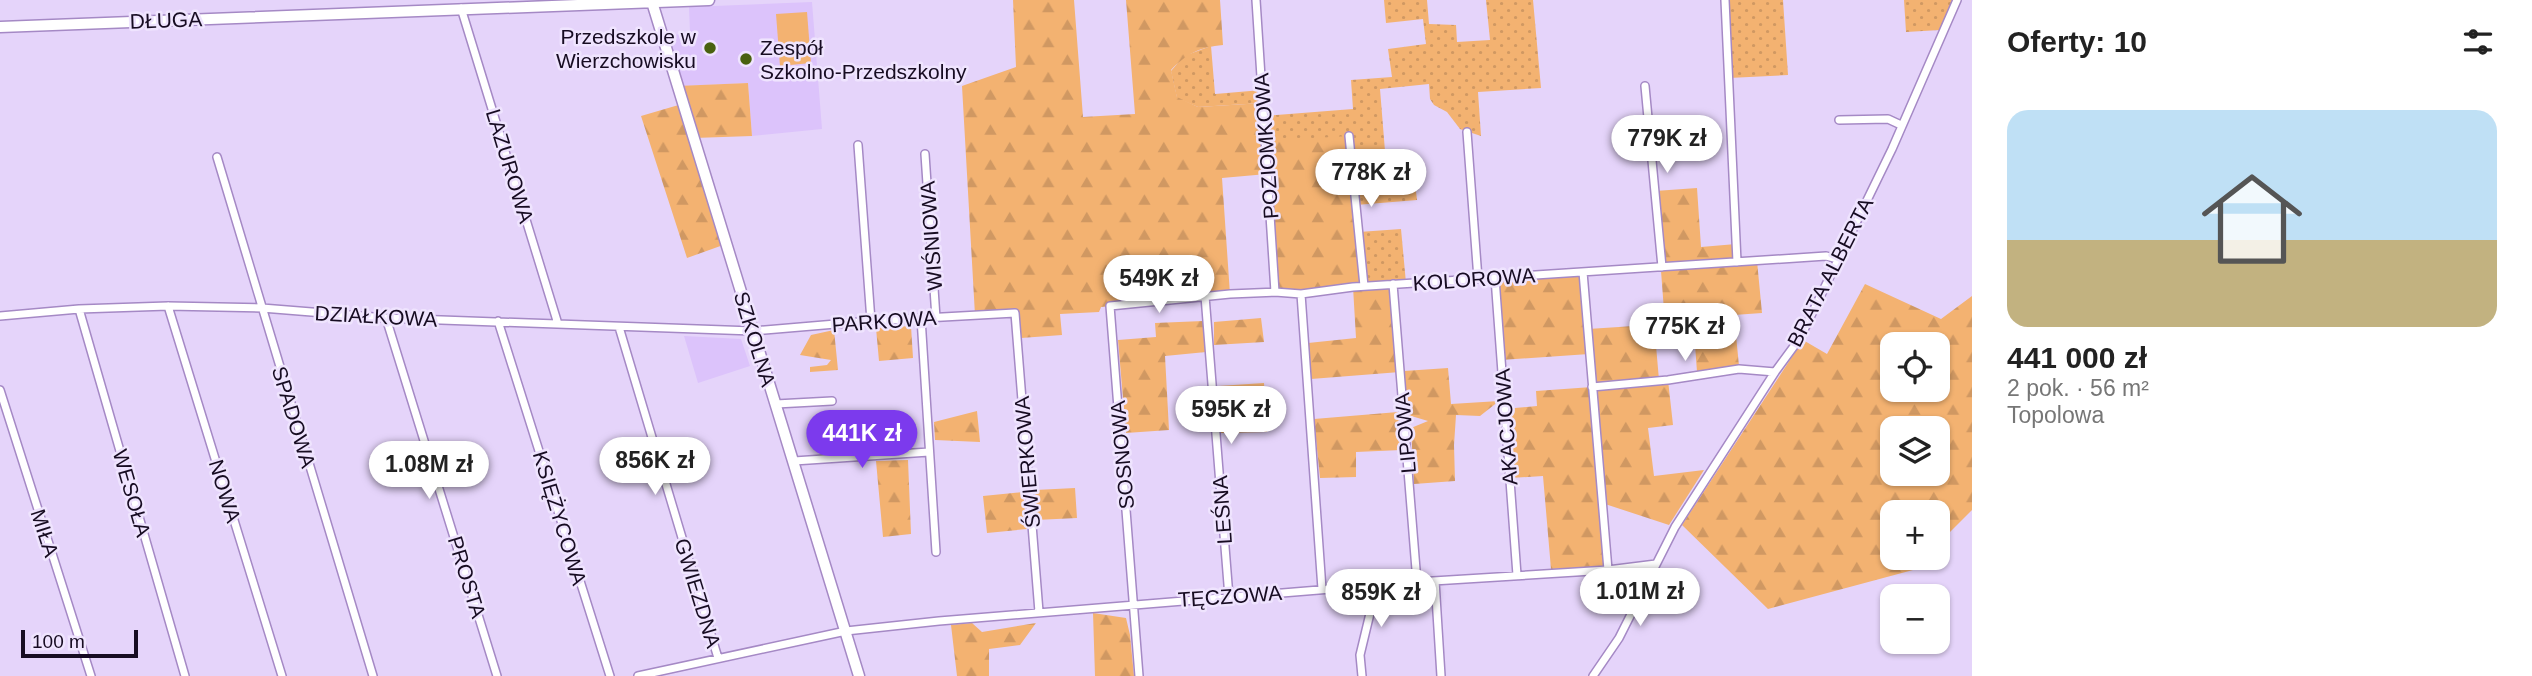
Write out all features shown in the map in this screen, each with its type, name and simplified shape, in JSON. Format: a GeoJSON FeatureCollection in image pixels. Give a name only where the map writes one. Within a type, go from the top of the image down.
{"type":"FeatureCollection","features":[{"type":"Feature","properties":{"kind":"street","name":"DŁUGA"},"geometry":{"type":"LineString","coordinates":[[0,27],[709,0]]}},
{"type":"Feature","properties":{"kind":"street","name":"POZIOMKOWA"},"geometry":{"type":"LineString","coordinates":[[1256,0],[1275,292]]}},
{"type":"Feature","properties":{"kind":"street"},"geometry":{"type":"LineString","coordinates":[[1725,0],[1737,262]]}},
{"type":"Feature","properties":{"kind":"street","name":"BRATA ALBERTA"},"geometry":{"type":"LineString","coordinates":[[1593,676],[1619,638],[1675,527],[1800,338],[1957,0]]}},
{"type":"Feature","properties":{"kind":"street","name":"SZKOLNA"},"geometry":{"type":"LineString","coordinates":[[651,1],[859,676]]}},
{"type":"Feature","properties":{"kind":"street","name":"LAZUROWA"},"geometry":{"type":"LineString","coordinates":[[461,8],[558,324]]}},
{"type":"Feature","properties":{"kind":"street"},"geometry":{"type":"LineString","coordinates":[[1645,86],[1662,267]]}},
{"type":"Feature","properties":{"kind":"street"},"geometry":{"type":"LineString","coordinates":[[1839,120],[1888,119],[1901,125]]}},
{"type":"Feature","properties":{"kind":"street"},"geometry":{"type":"LineString","coordinates":[[1467,132],[1478,279]]}},
{"type":"Feature","properties":{"kind":"street"},"geometry":{"type":"LineString","coordinates":[[1349,135],[1364,286]]}},
{"type":"Feature","properties":{"kind":"street"},"geometry":{"type":"LineString","coordinates":[[858,145],[871,321]]}},
{"type":"Feature","properties":{"kind":"street","name":"WIŚNIOWA"},"geometry":{"type":"LineString","coordinates":[[925,154],[936,317]]}},
{"type":"Feature","properties":{"kind":"street","name":"SPADOWA"},"geometry":{"type":"LineString","coordinates":[[217,157],[373,676]]}},
{"type":"Feature","properties":{"kind":"street","name":"KOLOROWA"},"geometry":{"type":"LineString","coordinates":[[1110,306],[1205,296],[1275,292],[1301,294],[1364,286],[1826,256],[1838,259]]}},
{"type":"Feature","properties":{"kind":"street"},"geometry":{"type":"LineString","coordinates":[[1583,272],[1608,570]]}},
{"type":"Feature","properties":{"kind":"street","name":"AKACJOWA"},"geometry":{"type":"LineString","coordinates":[[1495,278],[1517,575]]}},
{"type":"Feature","properties":{"kind":"street","name":"LIPOWA"},"geometry":{"type":"LineString","coordinates":[[1394,284],[1417,582]]}},
{"type":"Feature","properties":{"kind":"street"},"geometry":{"type":"LineString","coordinates":[[1301,294],[1322,589]]}},
{"type":"Feature","properties":{"kind":"street","name":"LEŚNA"},"geometry":{"type":"LineString","coordinates":[[1205,296],[1229,597]]}},
{"type":"Feature","properties":{"kind":"street","name":"DZIAŁKOWA"},"geometry":{"type":"LineString","coordinates":[[0,316],[79,309],[168,306],[262,308],[386,318],[753,331]]}},
{"type":"Feature","properties":{"kind":"street","name":"NOWA"},"geometry":{"type":"LineString","coordinates":[[168,306],[282,676]]}},
{"type":"Feature","properties":{"kind":"street","name":"SOSNOWA"},"geometry":{"type":"LineString","coordinates":[[1110,306],[1139,676]]}},
{"type":"Feature","properties":{"kind":"street","name":"WESOŁA"},"geometry":{"type":"LineString","coordinates":[[79,309],[185,676]]}},
{"type":"Feature","properties":{"kind":"street","name":"PARKOWA"},"geometry":{"type":"LineString","coordinates":[[753,331],[1015,313]]}},
{"type":"Feature","properties":{"kind":"street","name":"ŚWIERKOWA"},"geometry":{"type":"LineString","coordinates":[[1015,313],[1039,612]]}},
{"type":"Feature","properties":{"kind":"street","name":"PROSTA"},"geometry":{"type":"LineString","coordinates":[[386,318],[497,676]]}},
{"type":"Feature","properties":{"kind":"street"},"geometry":{"type":"LineString","coordinates":[[921,318],[936,552]]}},
{"type":"Feature","properties":{"kind":"street","name":"KSIĘŻYCOWA"},"geometry":{"type":"LineString","coordinates":[[498,321],[610,676]]}},
{"type":"Feature","properties":{"kind":"street","name":"GWIEZDNA"},"geometry":{"type":"LineString","coordinates":[[619,327],[718,658]]}},
{"type":"Feature","properties":{"kind":"street"},"geometry":{"type":"LineString","coordinates":[[1592,387],[1668,380],[1739,369],[1775,372]]}},
{"type":"Feature","properties":{"kind":"street","name":"MIŁA"},"geometry":{"type":"LineString","coordinates":[[0,390],[91,676]]}},
{"type":"Feature","properties":{"kind":"street"},"geometry":{"type":"LineString","coordinates":[[776,404],[832,401]]}},
{"type":"Feature","properties":{"kind":"street"},"geometry":{"type":"LineString","coordinates":[[794,461],[929,452]]}},
{"type":"Feature","properties":{"kind":"street","name":"TĘCZOWA"},"geometry":{"type":"LineString","coordinates":[[638,676],[846,631],[1135,603],[1608,570],[1656,564]]}},
{"type":"Feature","properties":{"kind":"street"},"geometry":{"type":"LineString","coordinates":[[1435,581],[1441,676]]}},
{"type":"Feature","properties":{"kind":"street"},"geometry":{"type":"LineString","coordinates":[[1362,676],[1360,655],[1373,601],[1371,586]]}},
{"type":"Feature","properties":{"kind":"shaded area","name":"Zespół Szkolno-Przedszkolny"},"geometry":{"type":"Polygon","coordinates":[[[812,2],[822,129],[752,136],[748,83],[683,86],[670,36],[690,32],[689,7],[812,2]]]}},
{"type":"Feature","properties":{"kind":"shaded area"},"geometry":{"type":"Polygon","coordinates":[[[684,336],[741,339],[750,366],[698,383],[684,336]]]}},
{"type":"Feature","properties":{"kind":"green space"},"geometry":{"type":"Polygon","coordinates":[[[1013,0],[1074,0],[1083,117],[1135,114],[1126,0],[1220,0],[1223,45],[1194,52],[1171,70],[1177,97],[1198,107],[1263,103],[1266,141],[1349,136],[1364,285],[1393,284],[1400,372],[1311,379],[1308,343],[1356,338],[1353,287],[1301,294],[1275,292],[1267,174],[1222,178],[1230,294],[1101,307],[1099,312],[1060,314],[1062,335],[1021,338],[1019,313],[975,315],[962,86],[1016,67],[1013,0]]]}},
{"type":"Feature","properties":{"kind":"green space"},"geometry":{"type":"Polygon","coordinates":[[[1384,0],[1427,0],[1429,24],[1456,25],[1457,42],[1490,40],[1486,0],[1533,0],[1541,88],[1478,92],[1481,136],[1460,129],[1447,112],[1434,105],[1430,99],[1429,84],[1380,89],[1387,176],[1414,174],[1417,200],[1356,205],[1265,141],[1264,116],[1353,109],[1351,80],[1392,77],[1388,49],[1426,44],[1423,19],[1386,23],[1384,0]]]}},
{"type":"Feature","properties":{"kind":"green space"},"geometry":{"type":"Polygon","coordinates":[[[1725,0],[1783,0],[1788,75],[1729,78],[1725,0]]]}},
{"type":"Feature","properties":{"kind":"green space"},"geometry":{"type":"Polygon","coordinates":[[[1904,0],[1954,0],[1940,30],[1906,32],[1904,0]]]}},
{"type":"Feature","properties":{"kind":"green space"},"geometry":{"type":"Polygon","coordinates":[[[807,12],[811,63],[780,66],[776,14],[807,12]]]}},
{"type":"Feature","properties":{"kind":"green space"},"geometry":{"type":"Polygon","coordinates":[[[1211,46],[1215,94],[1262,90],[1263,103],[1198,107],[1177,98],[1171,71],[1184,56],[1211,46]]]}},
{"type":"Feature","properties":{"kind":"green space"},"geometry":{"type":"Polygon","coordinates":[[[748,83],[752,136],[694,138],[726,244],[687,258],[641,116],[682,104],[677,86],[748,83]]]}},
{"type":"Feature","properties":{"kind":"green space"},"geometry":{"type":"Polygon","coordinates":[[[1697,188],[1701,247],[1736,244],[1737,262],[1757,261],[1762,313],[1734,315],[1739,366],[1697,372],[1694,331],[1655,334],[1659,380],[1668,380],[1673,425],[1648,428],[1654,476],[1704,470],[1669,525],[1602,503],[1607,566],[1551,569],[1543,476],[1510,478],[1504,409],[1537,406],[1536,391],[1592,387],[1589,354],[1501,360],[1495,278],[1583,272],[1588,329],[1665,324],[1655,191],[1697,188]]]}},
{"type":"Feature","properties":{"kind":"green space"},"geometry":{"type":"Polygon","coordinates":[[[1401,229],[1406,283],[1364,286],[1359,232],[1401,229]]]}},
{"type":"Feature","properties":{"kind":"green space"},"geometry":{"type":"Polygon","coordinates":[[[1865,284],[1941,319],[1972,296],[1972,510],[1950,532],[1950,500],[1880,500],[1880,570],[1913,570],[1768,609],[1682,525],[1803,340],[1827,354],[1865,284]]]}},
{"type":"Feature","properties":{"kind":"green space"},"geometry":{"type":"Polygon","coordinates":[[[1261,318],[1264,342],[1214,345],[1214,322],[1261,318]]]}},
{"type":"Feature","properties":{"kind":"green space"},"geometry":{"type":"Polygon","coordinates":[[[1203,321],[1206,352],[1165,356],[1169,430],[1126,433],[1118,340],[1156,337],[1155,323],[1203,321]]]}},
{"type":"Feature","properties":{"kind":"green space"},"geometry":{"type":"Polygon","coordinates":[[[911,326],[913,358],[879,361],[876,328],[911,326]]]}},
{"type":"Feature","properties":{"kind":"green space"},"geometry":{"type":"Polygon","coordinates":[[[834,330],[838,370],[810,372],[810,367],[827,365],[831,360],[800,355],[811,335],[834,330]]]}},
{"type":"Feature","properties":{"kind":"green space"},"geometry":{"type":"Polygon","coordinates":[[[1448,368],[1451,404],[1499,401],[1480,416],[1456,415],[1455,481],[1414,484],[1411,428],[1428,421],[1408,415],[1404,371],[1448,368]]]}},
{"type":"Feature","properties":{"kind":"green space"},"geometry":{"type":"Polygon","coordinates":[[[1264,383],[1267,432],[1221,433],[1218,386],[1264,383]]]}},
{"type":"Feature","properties":{"kind":"green space"},"geometry":{"type":"Polygon","coordinates":[[[977,411],[980,442],[935,440],[934,422],[977,411]]]}},
{"type":"Feature","properties":{"kind":"green space"},"geometry":{"type":"Polygon","coordinates":[[[1398,412],[1401,450],[1356,452],[1356,477],[1320,478],[1314,419],[1398,412]]]}},
{"type":"Feature","properties":{"kind":"green space"},"geometry":{"type":"Polygon","coordinates":[[[908,460],[911,534],[883,537],[876,461],[908,460]]]}},
{"type":"Feature","properties":{"kind":"green space"},"geometry":{"type":"Polygon","coordinates":[[[1075,488],[1077,518],[1036,520],[1035,490],[1075,488]]]}},
{"type":"Feature","properties":{"kind":"green space"},"geometry":{"type":"Polygon","coordinates":[[[1023,492],[1027,529],[987,533],[983,496],[1023,492]]]}},
{"type":"Feature","properties":{"kind":"green space"},"geometry":{"type":"Polygon","coordinates":[[[1093,613],[1126,618],[1134,676],[1095,676],[1093,613]]]}},
{"type":"Feature","properties":{"kind":"green space"},"geometry":{"type":"Polygon","coordinates":[[[972,623],[982,632],[1036,623],[1020,645],[989,649],[989,676],[957,676],[951,625],[972,623]]]}},
{"type":"Feature","properties":{"kind":"place","name":"Przedszkole w Wierzchowisku"},"geometry":{"type":"Point","coordinates":[710,48]}},
{"type":"Feature","properties":{"kind":"place","name":"Zespół Szkolno-Przedszkolny"},"geometry":{"type":"Point","coordinates":[746,59]}}]}
